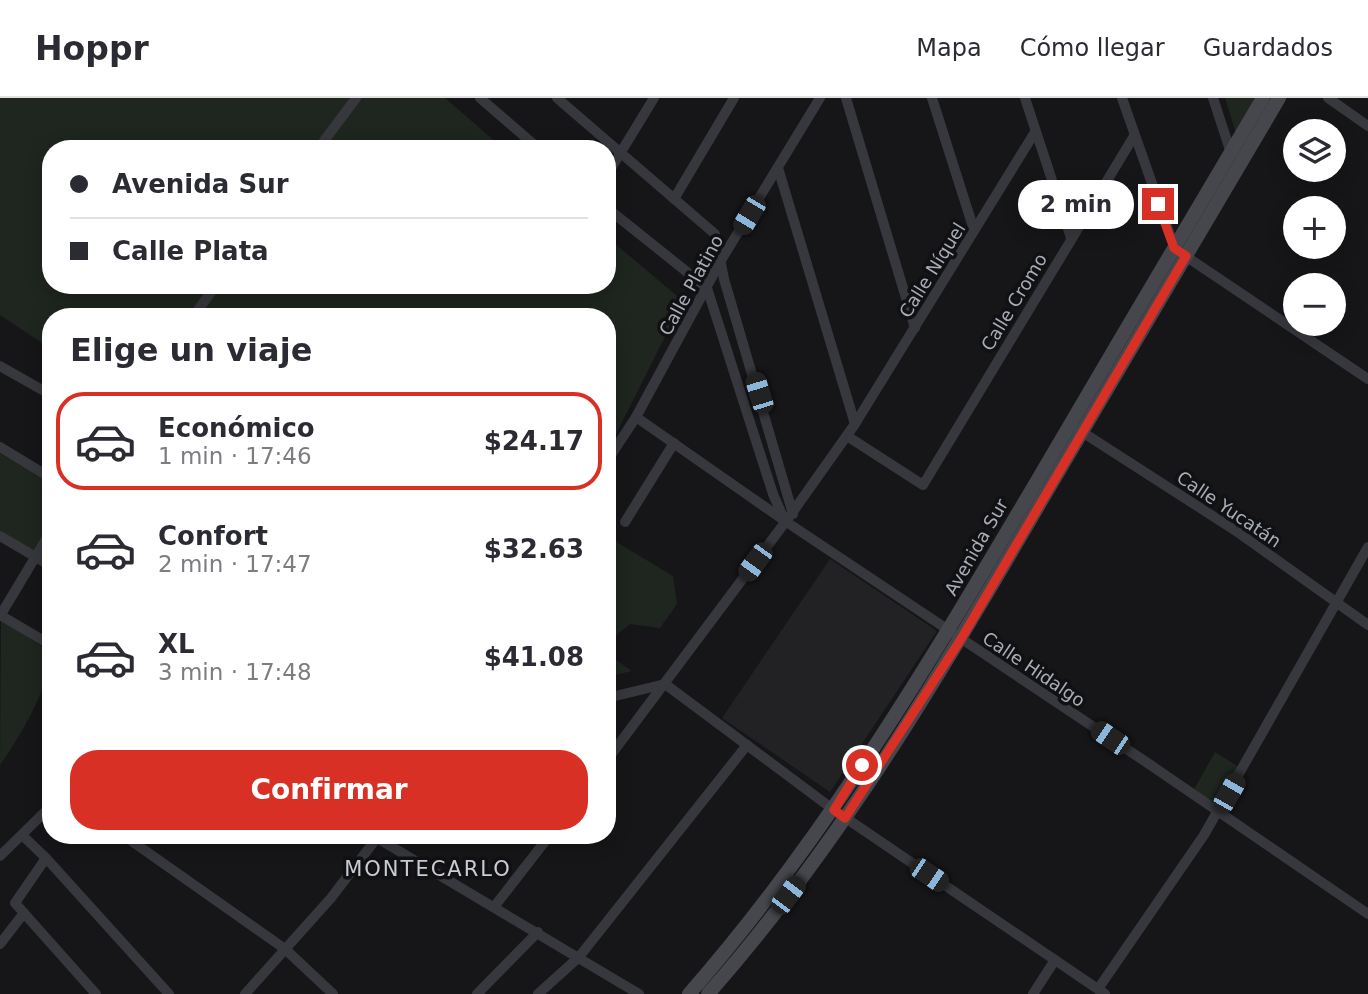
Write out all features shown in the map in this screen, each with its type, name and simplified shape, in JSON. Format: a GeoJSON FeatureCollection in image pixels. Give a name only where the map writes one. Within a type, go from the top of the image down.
{"type":"FeatureCollection","features":[{"type":"Feature","properties":{"kind":"main road","name":"Avenida Sur"},"geometry":{"type":"LineString","coordinates":[[1180,252],[1230,152],[1263,98]]}},
{"type":"Feature","properties":{"kind":"main road","name":"Avenida Sur"},"geometry":{"type":"LineString","coordinates":[[708,994],[744,953],[840,814],[955,635],[1180,252],[1279,98]]}},
{"type":"Feature","properties":{"kind":"main road","name":"Avenida Sur"},"geometry":{"type":"LineString","coordinates":[[689,994],[840,814]]}},
{"type":"Feature","properties":{"kind":"street"},"geometry":{"type":"LineString","coordinates":[[325,140],[356,98]]}},
{"type":"Feature","properties":{"kind":"street"},"geometry":{"type":"LineString","coordinates":[[480,98],[529,140]]}},
{"type":"Feature","properties":{"kind":"street"},"geometry":{"type":"LineString","coordinates":[[616,161],[654,98]]}},
{"type":"Feature","properties":{"kind":"street"},"geometry":{"type":"LineString","coordinates":[[674,198],[734,98]]}},
{"type":"Feature","properties":{"kind":"street","name":"Calle Platino"},"geometry":{"type":"LineString","coordinates":[[616,447],[636,417],[720,262],[820,98]]}},
{"type":"Feature","properties":{"kind":"street"},"geometry":{"type":"LineString","coordinates":[[846,98],[915,328]]}},
{"type":"Feature","properties":{"kind":"street"},"geometry":{"type":"LineString","coordinates":[[932,98],[974,230]]}},
{"type":"Feature","properties":{"kind":"street"},"geometry":{"type":"LineString","coordinates":[[1025,98],[1071,239]]}},
{"type":"Feature","properties":{"kind":"street"},"geometry":{"type":"LineString","coordinates":[[1122,98],[1134,136],[1180,252],[1368,379]]}},
{"type":"Feature","properties":{"kind":"street"},"geometry":{"type":"LineString","coordinates":[[1213,98],[1230,152]]}},
{"type":"Feature","properties":{"kind":"street"},"geometry":{"type":"LineString","coordinates":[[1328,98],[1368,126]]}},
{"type":"Feature","properties":{"kind":"street"},"geometry":{"type":"LineString","coordinates":[[563,100],[607,140]]}},
{"type":"Feature","properties":{"kind":"street","name":"Calle Níquel"},"geometry":{"type":"LineString","coordinates":[[616,748],[847,436],[1035,132]]}},
{"type":"Feature","properties":{"kind":"street","name":"Calle Cromo"},"geometry":{"type":"LineString","coordinates":[[847,436],[923,485],[1134,136]]}},
{"type":"Feature","properties":{"kind":"street"},"geometry":{"type":"LineString","coordinates":[[616,148],[715,234],[724,279],[792,513],[800,530]]}},
{"type":"Feature","properties":{"kind":"street"},"geometry":{"type":"LineString","coordinates":[[778,168],[855,424]]}},
{"type":"Feature","properties":{"kind":"street"},"geometry":{"type":"LineString","coordinates":[[616,215],[707,288],[773,494],[785,521]]}},
{"type":"Feature","properties":{"kind":"street"},"geometry":{"type":"LineString","coordinates":[[0,366],[42,390]]}},
{"type":"Feature","properties":{"kind":"street","name":"Calle Hidalgo"},"geometry":{"type":"LineString","coordinates":[[636,417],[785,521],[1368,914]]}},
{"type":"Feature","properties":{"kind":"street","name":"Calle Yucatán"},"geometry":{"type":"LineString","coordinates":[[1076,428],[1236,531],[1368,625]]}},
{"type":"Feature","properties":{"kind":"street"},"geometry":{"type":"LineString","coordinates":[[625,522],[674,443]]}},
{"type":"Feature","properties":{"kind":"street"},"geometry":{"type":"LineString","coordinates":[[0,447],[42,473]]}},
{"type":"Feature","properties":{"kind":"street"},"geometry":{"type":"LineString","coordinates":[[758,502],[773,494]]}},
{"type":"Feature","properties":{"kind":"street"},"geometry":{"type":"LineString","coordinates":[[0,536],[42,561]]}},
{"type":"Feature","properties":{"kind":"street"},"geometry":{"type":"LineString","coordinates":[[42,547],[0,616],[42,640]]}},
{"type":"Feature","properties":{"kind":"street"},"geometry":{"type":"LineString","coordinates":[[616,696],[665,684],[840,814],[1102,992],[1204,835],[1368,547]]}},
{"type":"Feature","properties":{"kind":"street"},"geometry":{"type":"LineString","coordinates":[[538,994],[579,957],[747,745]]}},
{"type":"Feature","properties":{"kind":"street"},"geometry":{"type":"LineString","coordinates":[[0,856],[42,815]]}},
{"type":"Feature","properties":{"kind":"street"},"geometry":{"type":"LineString","coordinates":[[22,835],[169,994]]}},
{"type":"Feature","properties":{"kind":"street"},"geometry":{"type":"LineString","coordinates":[[136,844],[285,949],[333,994]]}},
{"type":"Feature","properties":{"kind":"street"},"geometry":{"type":"LineString","coordinates":[[245,994],[331,898],[370,844]]}},
{"type":"Feature","properties":{"kind":"street"},"geometry":{"type":"LineString","coordinates":[[389,844],[639,994]]}},
{"type":"Feature","properties":{"kind":"street"},"geometry":{"type":"LineString","coordinates":[[495,907],[543,844]]}},
{"type":"Feature","properties":{"kind":"street"},"geometry":{"type":"LineString","coordinates":[[46,858],[15,902],[96,994]]}},
{"type":"Feature","properties":{"kind":"street"},"geometry":{"type":"LineString","coordinates":[[0,944],[24,913]]}},
{"type":"Feature","properties":{"kind":"street"},"geometry":{"type":"LineString","coordinates":[[477,994],[538,932]]}},
{"type":"Feature","properties":{"kind":"street"},"geometry":{"type":"LineString","coordinates":[[1033,994],[1055,960]]}},
{"type":"Feature","properties":{"kind":"shaded area"},"geometry":{"type":"Polygon","coordinates":[[[0,98],[445,98],[494,140],[42,140],[42,294],[616,294],[616,245],[683,301],[616,434],[616,308],[42,308],[42,343],[0,315],[0,98]]]}},
{"type":"Feature","properties":{"kind":"shaded area"},"geometry":{"type":"Polygon","coordinates":[[[1225,98],[1263,98],[1238,140],[1225,98]]]}},
{"type":"Feature","properties":{"kind":"shaded area"},"geometry":{"type":"Polygon","coordinates":[[[0,453],[42,478],[42,541],[35,552],[0,531],[0,453]]]}},
{"type":"Feature","properties":{"kind":"shaded area"},"geometry":{"type":"Polygon","coordinates":[[[616,540],[673,576],[677,604],[660,628],[630,624],[616,635],[616,540]]]}},
{"type":"Feature","properties":{"kind":"shaded area"},"geometry":{"type":"Polygon","coordinates":[[[830,559],[937,631],[830,792],[722,718],[830,559]]]}},
{"type":"Feature","properties":{"kind":"shaded area"},"geometry":{"type":"Polygon","coordinates":[[[1,620],[42,646],[42,690],[16,741],[0,765],[1,620]]]}},
{"type":"Feature","properties":{"kind":"shaded area"},"geometry":{"type":"Polygon","coordinates":[[[616,660],[632,671],[616,675],[616,660]]]}},
{"type":"Feature","properties":{"kind":"shaded area"},"geometry":{"type":"Polygon","coordinates":[[[1215,752],[1242,769],[1218,811],[1192,793],[1215,752]]]}},
{"type":"Feature","properties":{"kind":"district","name":"MONTECARLO"},"geometry":{"type":"Point","coordinates":[428,869]}},
{"type":"Feature","properties":{"kind":"route"},"geometry":{"type":"LineString","coordinates":[[862,765],[834,810],[845,818],[961,639],[1186,256],[1174,248],[1158,204]]}}]}
